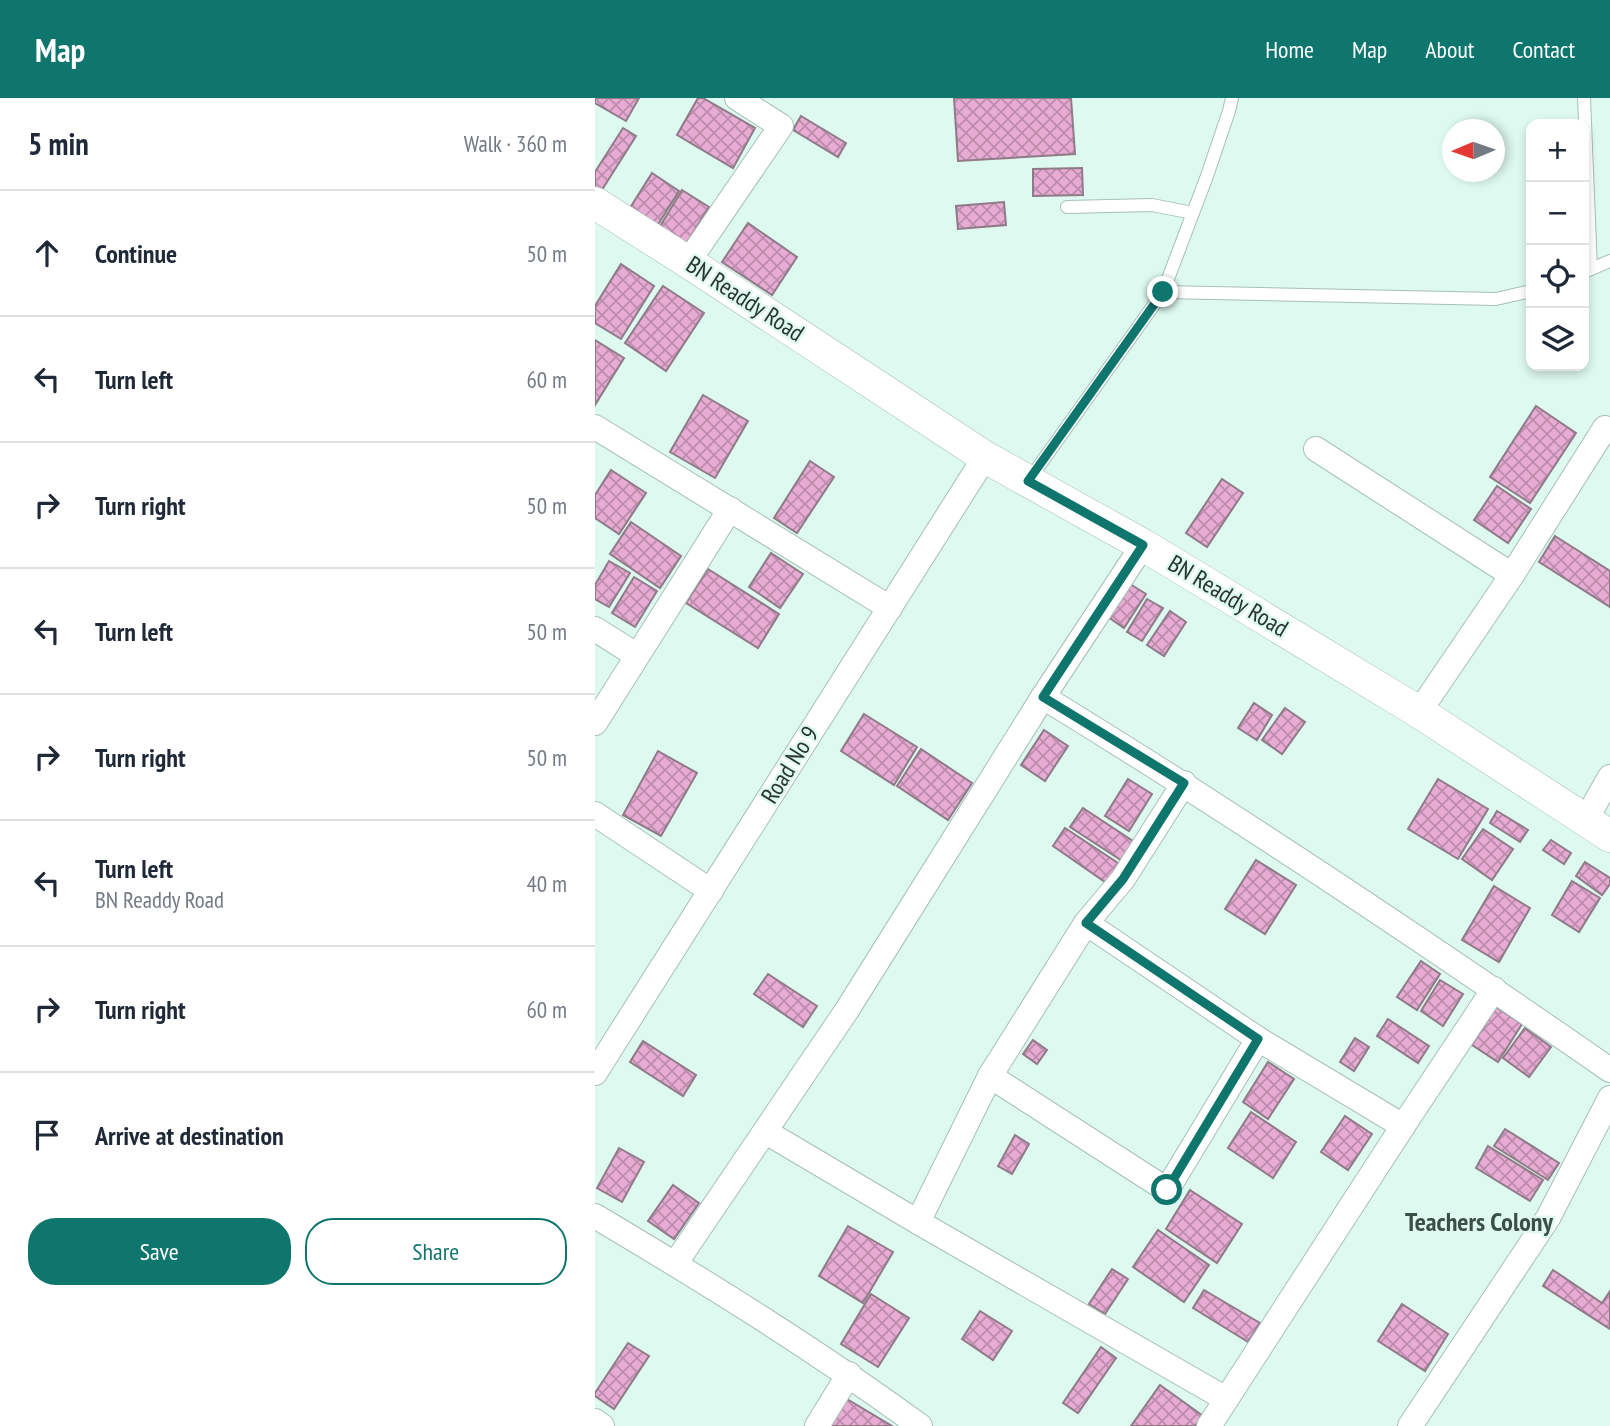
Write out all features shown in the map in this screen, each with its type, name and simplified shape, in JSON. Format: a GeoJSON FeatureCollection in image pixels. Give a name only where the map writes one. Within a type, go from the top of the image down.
{"type":"FeatureCollection","features":[{"type":"Feature","properties":{"kind":"street"},"geometry":{"type":"LineString","coordinates":[[688,262],[781,126],[737,98]]}},
{"type":"Feature","properties":{"kind":"street","name":"BN Readdy Road"},"geometry":{"type":"LineString","coordinates":[[595,203],[985,457],[1143,545],[1419,712],[1598,828]]}},
{"type":"Feature","properties":{"kind":"street"},"geometry":{"type":"LineString","coordinates":[[595,427],[890,608]]}},
{"type":"Feature","properties":{"kind":"street"},"geometry":{"type":"LineString","coordinates":[[1419,712],[1512,575],[1605,428]]}},
{"type":"Feature","properties":{"kind":"street"},"geometry":{"type":"LineString","coordinates":[[1316,449],[1512,575]]}},
{"type":"Feature","properties":{"kind":"street","name":"Road No 9"},"geometry":{"type":"LineString","coordinates":[[595,1073],[985,457]]}},
{"type":"Feature","properties":{"kind":"street"},"geometry":{"type":"LineString","coordinates":[[595,723],[730,509]]}},
{"type":"Feature","properties":{"kind":"street"},"geometry":{"type":"LineString","coordinates":[[675,1264],[847,1010],[1043,697],[1143,545]]}},
{"type":"Feature","properties":{"kind":"street"},"geometry":{"type":"LineString","coordinates":[[595,629],[636,655]]}},
{"type":"Feature","properties":{"kind":"street"},"geometry":{"type":"LineString","coordinates":[[1043,697],[1184,783],[1494,989],[1610,1070]]}},
{"type":"Feature","properties":{"kind":"street"},"geometry":{"type":"LineString","coordinates":[[1598,828],[1610,777]]}},
{"type":"Feature","properties":{"kind":"street"},"geometry":{"type":"LineString","coordinates":[[918,1222],[990,1076],[1086,923],[1123,879],[1184,783]]}},
{"type":"Feature","properties":{"kind":"street"},"geometry":{"type":"LineString","coordinates":[[595,814],[711,891]]}},
{"type":"Feature","properties":{"kind":"street"},"geometry":{"type":"LineString","coordinates":[[1086,923],[1258,1039],[1403,1126]]}},
{"type":"Feature","properties":{"kind":"street"},"geometry":{"type":"LineString","coordinates":[[1209,1426],[1494,989]]}},
{"type":"Feature","properties":{"kind":"street"},"geometry":{"type":"LineString","coordinates":[[990,1076],[1167,1190],[1258,1039]]}},
{"type":"Feature","properties":{"kind":"street"},"geometry":{"type":"LineString","coordinates":[[1410,1426],[1548,1218],[1610,1098]]}},
{"type":"Feature","properties":{"kind":"street"},"geometry":{"type":"LineString","coordinates":[[766,1132],[1226,1398]]}},
{"type":"Feature","properties":{"kind":"street"},"geometry":{"type":"LineString","coordinates":[[595,1216],[849,1374],[920,1426]]}},
{"type":"Feature","properties":{"kind":"street"},"geometry":{"type":"LineString","coordinates":[[817,1426],[849,1374]]}},
{"type":"Feature","properties":{"kind":"lane"},"geometry":{"type":"LineString","coordinates":[[1028,481],[1163,292],[1229,111],[1231,98]]}},
{"type":"Feature","properties":{"kind":"lane"},"geometry":{"type":"LineString","coordinates":[[1584,98],[1587,245]]}},
{"type":"Feature","properties":{"kind":"lane"},"geometry":{"type":"LineString","coordinates":[[1067,207],[1152,205],[1193,213]]}},
{"type":"Feature","properties":{"kind":"lane"},"geometry":{"type":"LineString","coordinates":[[1589,270],[1610,261]]}},
{"type":"Feature","properties":{"kind":"lane"},"geometry":{"type":"LineString","coordinates":[[1163,292],[1496,299],[1526,292]]}},
{"type":"Feature","properties":{"kind":"building"},"geometry":{"type":"Polygon","coordinates":[[[595,98],[639,98],[626,121],[595,103],[595,98]]]}},
{"type":"Feature","properties":{"kind":"building"},"geometry":{"type":"Polygon","coordinates":[[[698,98],[703,98],[755,128],[733,168],[677,135],[698,98]]]}},
{"type":"Feature","properties":{"kind":"building"},"geometry":{"type":"Polygon","coordinates":[[[954,98],[1071,98],[1075,154],[958,161],[954,98]]]}},
{"type":"Feature","properties":{"kind":"building"},"geometry":{"type":"Polygon","coordinates":[[[801,116],[846,143],[838,157],[793,130],[801,116]]]}},
{"type":"Feature","properties":{"kind":"building"},"geometry":{"type":"Polygon","coordinates":[[[623,128],[636,136],[600,193],[595,190],[595,172],[623,128]]]}},
{"type":"Feature","properties":{"kind":"building"},"geometry":{"type":"Polygon","coordinates":[[[1082,168],[1083,195],[1033,196],[1033,169],[1082,168]]]}},
{"type":"Feature","properties":{"kind":"building"},"geometry":{"type":"Polygon","coordinates":[[[652,173],[679,191],[657,226],[630,208],[652,173]]]}},
{"type":"Feature","properties":{"kind":"building"},"geometry":{"type":"Polygon","coordinates":[[[682,190],[709,207],[686,244],[659,228],[682,190]]]}},
{"type":"Feature","properties":{"kind":"building"},"geometry":{"type":"Polygon","coordinates":[[[1004,202],[1006,225],[958,229],[956,206],[1004,202]]]}},
{"type":"Feature","properties":{"kind":"building"},"geometry":{"type":"Polygon","coordinates":[[[748,223],[797,257],[772,295],[722,262],[748,223]]]}},
{"type":"Feature","properties":{"kind":"building"},"geometry":{"type":"Polygon","coordinates":[[[621,264],[654,286],[621,339],[595,323],[595,306],[621,264]]]}},
{"type":"Feature","properties":{"kind":"building"},"geometry":{"type":"Polygon","coordinates":[[[663,286],[704,313],[666,371],[625,343],[663,286]]]}},
{"type":"Feature","properties":{"kind":"building"},"geometry":{"type":"Polygon","coordinates":[[[595,340],[624,358],[595,405],[595,340]]]}},
{"type":"Feature","properties":{"kind":"building"},"geometry":{"type":"Polygon","coordinates":[[[703,395],[748,421],[715,478],[670,452],[703,395]]]}},
{"type":"Feature","properties":{"kind":"building"},"geometry":{"type":"Polygon","coordinates":[[[1536,406],[1576,433],[1530,503],[1490,477],[1536,406]]]}},
{"type":"Feature","properties":{"kind":"building"},"geometry":{"type":"Polygon","coordinates":[[[810,461],[834,477],[797,533],[774,518],[810,461]]]}},
{"type":"Feature","properties":{"kind":"building"},"geometry":{"type":"Polygon","coordinates":[[[611,470],[646,493],[619,534],[595,518],[595,495],[611,470]]]}},
{"type":"Feature","properties":{"kind":"building"},"geometry":{"type":"Polygon","coordinates":[[[1222,479],[1243,493],[1207,547],[1186,533],[1222,479]]]}},
{"type":"Feature","properties":{"kind":"building"},"geometry":{"type":"Polygon","coordinates":[[[1497,486],[1531,509],[1508,543],[1474,520],[1497,486]]]}},
{"type":"Feature","properties":{"kind":"building"},"geometry":{"type":"Polygon","coordinates":[[[631,522],[681,556],[660,588],[610,554],[631,522]]]}},
{"type":"Feature","properties":{"kind":"building"},"geometry":{"type":"Polygon","coordinates":[[[1555,536],[1610,571],[1610,607],[1539,562],[1555,536]]]}},
{"type":"Feature","properties":{"kind":"building"},"geometry":{"type":"Polygon","coordinates":[[[771,553],[803,574],[780,608],[749,587],[771,553]]]}},
{"type":"Feature","properties":{"kind":"building"},"geometry":{"type":"Polygon","coordinates":[[[609,561],[630,573],[609,607],[595,599],[595,585],[609,561]]]}},
{"type":"Feature","properties":{"kind":"building"},"geometry":{"type":"Polygon","coordinates":[[[708,569],[779,614],[758,648],[686,603],[708,569]]]}},
{"type":"Feature","properties":{"kind":"building"},"geometry":{"type":"Polygon","coordinates":[[[634,577],[657,591],[635,627],[612,613],[634,577]]]}},
{"type":"Feature","properties":{"kind":"building"},"geometry":{"type":"Polygon","coordinates":[[[1130,584],[1146,594],[1124,628],[1108,617],[1130,584]]]}},
{"type":"Feature","properties":{"kind":"building"},"geometry":{"type":"Polygon","coordinates":[[[1147,599],[1163,608],[1142,641],[1127,632],[1147,599]]]}},
{"type":"Feature","properties":{"kind":"building"},"geometry":{"type":"Polygon","coordinates":[[[1170,611],[1186,622],[1164,656],[1147,645],[1170,611]]]}},
{"type":"Feature","properties":{"kind":"building"},"geometry":{"type":"Polygon","coordinates":[[[1254,703],[1272,715],[1257,740],[1238,728],[1254,703]]]}},
{"type":"Feature","properties":{"kind":"building"},"geometry":{"type":"Polygon","coordinates":[[[1285,708],[1305,722],[1282,754],[1262,740],[1285,708]]]}},
{"type":"Feature","properties":{"kind":"building"},"geometry":{"type":"Polygon","coordinates":[[[864,714],[917,747],[894,785],[841,751],[864,714]]]}},
{"type":"Feature","properties":{"kind":"building"},"geometry":{"type":"Polygon","coordinates":[[[1044,730],[1068,746],[1045,781],[1021,765],[1044,730]]]}},
{"type":"Feature","properties":{"kind":"building"},"geometry":{"type":"Polygon","coordinates":[[[921,749],[972,783],[948,820],[897,786],[921,749]]]}},
{"type":"Feature","properties":{"kind":"building"},"geometry":{"type":"Polygon","coordinates":[[[658,751],[697,773],[661,836],[623,815],[658,751]]]}},
{"type":"Feature","properties":{"kind":"building"},"geometry":{"type":"Polygon","coordinates":[[[1128,779],[1152,794],[1129,831],[1105,816],[1128,779]]]}},
{"type":"Feature","properties":{"kind":"building"},"geometry":{"type":"Polygon","coordinates":[[[1438,779],[1488,809],[1458,859],[1408,829],[1438,779]]]}},
{"type":"Feature","properties":{"kind":"building"},"geometry":{"type":"Polygon","coordinates":[[[1083,808],[1136,843],[1124,862],[1070,827],[1083,808]]]}},
{"type":"Feature","properties":{"kind":"building"},"geometry":{"type":"Polygon","coordinates":[[[1497,811],[1528,830],[1520,842],[1490,823],[1497,811]]]}},
{"type":"Feature","properties":{"kind":"building"},"geometry":{"type":"Polygon","coordinates":[[[1065,828],[1121,865],[1108,884],[1053,846],[1065,828]]]}},
{"type":"Feature","properties":{"kind":"building"},"geometry":{"type":"Polygon","coordinates":[[[1483,829],[1513,849],[1492,880],[1462,859],[1483,829]]]}},
{"type":"Feature","properties":{"kind":"building"},"geometry":{"type":"Polygon","coordinates":[[[1551,840],[1571,853],[1564,864],[1543,850],[1551,840]]]}},
{"type":"Feature","properties":{"kind":"building"},"geometry":{"type":"Polygon","coordinates":[[[1256,860],[1296,885],[1265,934],[1225,909],[1256,860]]]}},
{"type":"Feature","properties":{"kind":"building"},"geometry":{"type":"Polygon","coordinates":[[[1585,862],[1610,878],[1610,884],[1602,895],[1576,876],[1585,862]]]}},
{"type":"Feature","properties":{"kind":"building"},"geometry":{"type":"Polygon","coordinates":[[[1572,881],[1600,898],[1579,932],[1552,915],[1572,881]]]}},
{"type":"Feature","properties":{"kind":"building"},"geometry":{"type":"Polygon","coordinates":[[[1494,886],[1530,908],[1499,962],[1462,940],[1494,886]]]}},
{"type":"Feature","properties":{"kind":"building"},"geometry":{"type":"Polygon","coordinates":[[[1421,961],[1440,974],[1417,1010],[1397,997],[1421,961]]]}},
{"type":"Feature","properties":{"kind":"building"},"geometry":{"type":"Polygon","coordinates":[[[768,974],[817,1006],[803,1027],[754,994],[768,974]]]}},
{"type":"Feature","properties":{"kind":"building"},"geometry":{"type":"Polygon","coordinates":[[[1440,980],[1463,994],[1443,1026],[1421,1011],[1440,980]]]}},
{"type":"Feature","properties":{"kind":"building"},"geometry":{"type":"Polygon","coordinates":[[[1496,1007],[1522,1024],[1498,1062],[1472,1045],[1496,1007]]]}},
{"type":"Feature","properties":{"kind":"building"},"geometry":{"type":"Polygon","coordinates":[[[1388,1019],[1429,1046],[1418,1063],[1377,1036],[1388,1019]]]}},
{"type":"Feature","properties":{"kind":"building"},"geometry":{"type":"Polygon","coordinates":[[[1525,1028],[1551,1047],[1529,1077],[1503,1058],[1525,1028]]]}},
{"type":"Feature","properties":{"kind":"building"},"geometry":{"type":"Polygon","coordinates":[[[1355,1038],[1369,1047],[1354,1071],[1340,1062],[1355,1038]]]}},
{"type":"Feature","properties":{"kind":"building"},"geometry":{"type":"Polygon","coordinates":[[[1033,1040],[1047,1050],[1037,1064],[1023,1054],[1033,1040]]]}},
{"type":"Feature","properties":{"kind":"building"},"geometry":{"type":"Polygon","coordinates":[[[643,1041],[696,1075],[683,1096],[630,1062],[643,1041]]]}},
{"type":"Feature","properties":{"kind":"building"},"geometry":{"type":"Polygon","coordinates":[[[1268,1062],[1294,1079],[1268,1119],[1243,1102],[1268,1062]]]}},
{"type":"Feature","properties":{"kind":"building"},"geometry":{"type":"Polygon","coordinates":[[[1251,1112],[1296,1142],[1273,1178],[1228,1148],[1251,1112]]]}},
{"type":"Feature","properties":{"kind":"building"},"geometry":{"type":"Polygon","coordinates":[[[1345,1116],[1372,1134],[1348,1170],[1321,1152],[1345,1116]]]}},
{"type":"Feature","properties":{"kind":"building"},"geometry":{"type":"Polygon","coordinates":[[[1505,1129],[1559,1163],[1548,1180],[1494,1146],[1505,1129]]]}},
{"type":"Feature","properties":{"kind":"building"},"geometry":{"type":"Polygon","coordinates":[[[1015,1135],[1029,1144],[1012,1174],[998,1166],[1015,1135]]]}},
{"type":"Feature","properties":{"kind":"building"},"geometry":{"type":"Polygon","coordinates":[[[1488,1146],[1543,1180],[1530,1201],[1476,1168],[1488,1146]]]}},
{"type":"Feature","properties":{"kind":"building"},"geometry":{"type":"Polygon","coordinates":[[[619,1148],[644,1162],[622,1202],[597,1188],[619,1148]]]}},
{"type":"Feature","properties":{"kind":"building"},"geometry":{"type":"Polygon","coordinates":[[[673,1185],[699,1203],[674,1239],[648,1221],[673,1185]]]}},
{"type":"Feature","properties":{"kind":"building"},"geometry":{"type":"Polygon","coordinates":[[[1190,1190],[1242,1224],[1217,1263],[1166,1229],[1190,1190]]]}},
{"type":"Feature","properties":{"kind":"building"},"geometry":{"type":"Polygon","coordinates":[[[848,1226],[893,1252],[863,1303],[819,1276],[848,1226]]]}},
{"type":"Feature","properties":{"kind":"building"},"geometry":{"type":"Polygon","coordinates":[[[1158,1230],[1209,1265],[1184,1302],[1133,1267],[1158,1230]]]}},
{"type":"Feature","properties":{"kind":"building"},"geometry":{"type":"Polygon","coordinates":[[[1112,1269],[1128,1279],[1105,1314],[1089,1304],[1112,1269]]]}},
{"type":"Feature","properties":{"kind":"building"},"geometry":{"type":"Polygon","coordinates":[[[1553,1270],[1602,1303],[1610,1291],[1610,1329],[1543,1286],[1553,1270]]]}},
{"type":"Feature","properties":{"kind":"building"},"geometry":{"type":"Polygon","coordinates":[[[1204,1290],[1260,1323],[1248,1342],[1193,1308],[1204,1290]]]}},
{"type":"Feature","properties":{"kind":"building"},"geometry":{"type":"Polygon","coordinates":[[[871,1294],[909,1318],[878,1367],[841,1344],[871,1294]]]}},
{"type":"Feature","properties":{"kind":"building"},"geometry":{"type":"Polygon","coordinates":[[[1402,1304],[1448,1334],[1425,1371],[1378,1341],[1402,1304]]]}},
{"type":"Feature","properties":{"kind":"building"},"geometry":{"type":"Polygon","coordinates":[[[980,1311],[1012,1331],[993,1360],[962,1339],[980,1311]]]}},
{"type":"Feature","properties":{"kind":"building"},"geometry":{"type":"Polygon","coordinates":[[[628,1343],[649,1356],[614,1409],[595,1396],[595,1393],[628,1343]]]}},
{"type":"Feature","properties":{"kind":"building"},"geometry":{"type":"Polygon","coordinates":[[[1101,1347],[1116,1358],[1078,1413],[1063,1403],[1101,1347]]]}},
{"type":"Feature","properties":{"kind":"building"},"geometry":{"type":"Polygon","coordinates":[[[1160,1385],[1203,1416],[1195,1426],[1131,1426],[1160,1385]]]}},
{"type":"Feature","properties":{"kind":"building"},"geometry":{"type":"Polygon","coordinates":[[[847,1399],[892,1426],[831,1426],[847,1399]]]}},
{"type":"Feature","properties":{"kind":"district","name":"Teachers Colony"},"geometry":{"type":"Point","coordinates":[1479,1222]}},
{"type":"Feature","properties":{"kind":"route"},"geometry":{"type":"LineString","coordinates":[[1163,292],[1028,481],[1143,545],[1043,697],[1184,783],[1123,879],[1086,923],[1258,1039],[1167,1190]]}}]}
